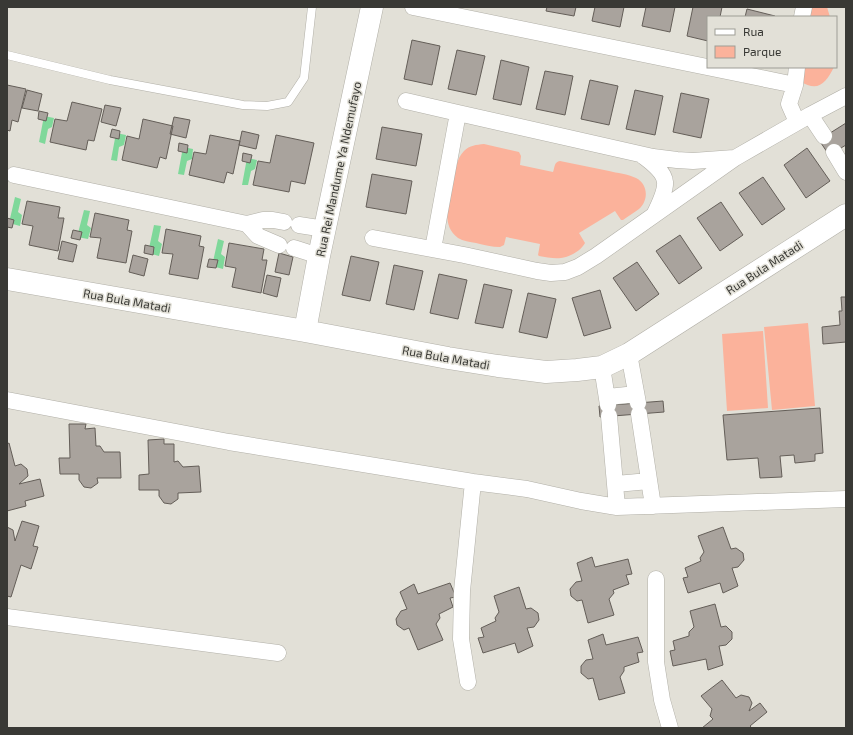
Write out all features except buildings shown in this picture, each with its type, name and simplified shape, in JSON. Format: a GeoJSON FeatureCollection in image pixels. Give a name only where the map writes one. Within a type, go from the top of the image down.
{"type":"FeatureCollection","features":[{"type":"Feature","properties":{"kind":"street","name":"Rua Rei Mandume Ya Ndemufayo"},"geometry":{"type":"LineString","coordinates":[[305,331],[319,256],[372,7]]}},
{"type":"Feature","properties":{"kind":"street"},"geometry":{"type":"LineString","coordinates":[[413,7],[707,67]]}},
{"type":"Feature","properties":{"kind":"street"},"geometry":{"type":"LineString","coordinates":[[712,68],[795,85]]}},
{"type":"Feature","properties":{"kind":"street"},"geometry":{"type":"LineString","coordinates":[[797,68],[795,85],[789,104],[824,136]]}},
{"type":"Feature","properties":{"kind":"street"},"geometry":{"type":"LineString","coordinates":[[373,238],[537,271],[551,273],[566,272],[578,267],[735,158],[803,118],[846,96]]}},
{"type":"Feature","properties":{"kind":"street"},"geometry":{"type":"LineString","coordinates":[[406,101],[640,154],[677,160],[712,160],[735,158]]}},
{"type":"Feature","properties":{"kind":"street"},"geometry":{"type":"LineString","coordinates":[[433,249],[458,114]]}},
{"type":"Feature","properties":{"kind":"street"},"geometry":{"type":"LineString","coordinates":[[834,152],[846,172]]}},
{"type":"Feature","properties":{"kind":"street"},"geometry":{"type":"LineString","coordinates":[[640,154],[653,163],[660,171],[665,181],[664,191],[654,215]]}},
{"type":"Feature","properties":{"kind":"street"},"geometry":{"type":"LineString","coordinates":[[14,175],[247,224],[263,220],[273,220],[325,229]]}},
{"type":"Feature","properties":{"kind":"street","name":"Rua Bula Matadi"},"geometry":{"type":"LineString","coordinates":[[7,279],[305,331],[476,363],[546,372],[577,370],[602,367],[629,354],[846,215]]}},
{"type":"Feature","properties":{"kind":"street"},"geometry":{"type":"LineString","coordinates":[[247,224],[258,236],[287,247],[319,256]]}},
{"type":"Feature","properties":{"kind":"street"},"geometry":{"type":"LineString","coordinates":[[629,354],[653,506]]}},
{"type":"Feature","properties":{"kind":"street"},"geometry":{"type":"LineString","coordinates":[[602,367],[608,406],[617,507]]}},
{"type":"Feature","properties":{"kind":"street"},"geometry":{"type":"LineString","coordinates":[[7,400],[229,442],[474,482],[527,489],[617,507],[846,499]]}},
{"type":"Feature","properties":{"kind":"street"},"geometry":{"type":"LineString","coordinates":[[608,406],[638,404]]}},
{"type":"Feature","properties":{"kind":"street"},"geometry":{"type":"LineString","coordinates":[[616,484],[649,481]]}},
{"type":"Feature","properties":{"kind":"street"},"geometry":{"type":"LineString","coordinates":[[468,682],[461,639],[462,598],[474,482]]}},
{"type":"Feature","properties":{"kind":"street"},"geometry":{"type":"LineString","coordinates":[[656,579],[656,662],[662,700],[670,728]]}},
{"type":"Feature","properties":{"kind":"street"},"geometry":{"type":"LineString","coordinates":[[7,616],[278,653]]}},
{"type":"Feature","properties":{"kind":"lane"},"geometry":{"type":"LineString","coordinates":[[7,55],[110,80],[243,105],[267,106],[288,102],[304,78],[312,7]]}},
{"type":"Feature","properties":{"kind":"green space"},"geometry":{"type":"Polygon","coordinates":[[[808,7],[827,7],[830,16],[807,16],[808,7]]]}},
{"type":"Feature","properties":{"kind":"green space"},"geometry":{"type":"Polygon","coordinates":[[[798,68],[833,68],[828,78],[817,86],[812,86],[800,81],[798,68]]]}},
{"type":"Feature","properties":{"kind":"green space"},"geometry":{"type":"Polygon","coordinates":[[[484,144],[519,152],[521,156],[520,165],[553,172],[556,164],[560,161],[633,177],[643,184],[646,197],[639,209],[623,220],[621,220],[615,211],[579,233],[585,243],[578,251],[564,257],[556,258],[539,256],[540,244],[506,237],[504,245],[500,247],[462,240],[452,233],[447,219],[448,204],[455,170],[461,154],[466,149],[471,146],[484,144]]]}},
{"type":"Feature","properties":{"kind":"green space"},"geometry":{"type":"Polygon","coordinates":[[[808,323],[815,406],[772,410],[764,327],[808,323]]]}},
{"type":"Feature","properties":{"kind":"green space"},"geometry":{"type":"Polygon","coordinates":[[[763,331],[768,408],[727,411],[722,334],[763,331]]]}},
{"type":"Feature","properties":{"kind":"shaded area"},"geometry":{"type":"Polygon","coordinates":[[[44,116],[54,118],[52,127],[48,129],[45,144],[39,142],[44,116]]]}},
{"type":"Feature","properties":{"kind":"shaded area"},"geometry":{"type":"Polygon","coordinates":[[[116,133],[126,135],[124,145],[119,147],[117,161],[111,160],[116,133]]]}},
{"type":"Feature","properties":{"kind":"shaded area"},"geometry":{"type":"Polygon","coordinates":[[[183,147],[193,149],[192,159],[187,161],[184,175],[178,174],[183,147]]]}},
{"type":"Feature","properties":{"kind":"shaded area"},"geometry":{"type":"Polygon","coordinates":[[[247,158],[257,160],[255,169],[251,171],[248,185],[242,185],[247,158]]]}},
{"type":"Feature","properties":{"kind":"shaded area"},"geometry":{"type":"Polygon","coordinates":[[[15,197],[21,199],[18,212],[22,215],[20,226],[9,223],[15,197]]]}},
{"type":"Feature","properties":{"kind":"shaded area"},"geometry":{"type":"Polygon","coordinates":[[[84,210],[90,211],[87,225],[91,228],[88,239],[77,237],[84,210]]]}},
{"type":"Feature","properties":{"kind":"shaded area"},"geometry":{"type":"Polygon","coordinates":[[[154,225],[161,226],[158,241],[162,244],[159,256],[148,253],[154,225]]]}},
{"type":"Feature","properties":{"kind":"shaded area"},"geometry":{"type":"Polygon","coordinates":[[[218,239],[224,241],[221,254],[225,257],[223,269],[212,266],[218,239]]]}}]}
